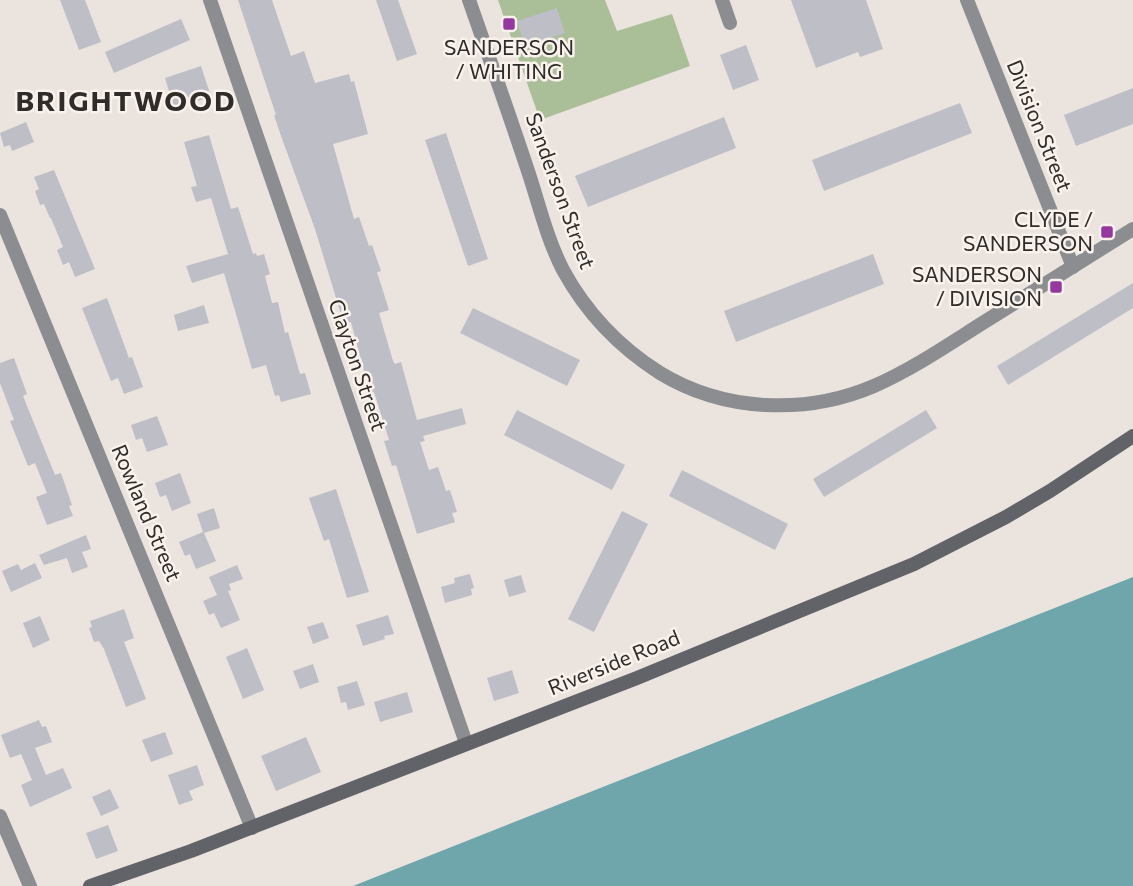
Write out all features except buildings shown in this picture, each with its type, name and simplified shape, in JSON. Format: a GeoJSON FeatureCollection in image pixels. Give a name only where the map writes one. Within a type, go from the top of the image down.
{"type":"FeatureCollection","features":[{"type":"Feature","properties":{"kind":"street","name":"Clayton Street"},"geometry":{"type":"LineString","coordinates":[[210,0],[466,743]]}},
{"type":"Feature","properties":{"kind":"street","name":"Sanderson Street"},"geometry":{"type":"LineString","coordinates":[[469,0],[562,269],[590,312],[619,343],[667,377],[698,392],[732,402],[768,406],[803,404],[855,393],[920,361],[1133,229]]}},
{"type":"Feature","properties":{"kind":"street"},"geometry":{"type":"LineString","coordinates":[[722,0],[730,23]]}},
{"type":"Feature","properties":{"kind":"street","name":"Division Street"},"geometry":{"type":"LineString","coordinates":[[967,0],[1073,267]]}},
{"type":"Feature","properties":{"kind":"street","name":"Rowland Street"},"geometry":{"type":"LineString","coordinates":[[0,215],[253,828]]}},
{"type":"Feature","properties":{"kind":"street","name":"Riverside Road"},"geometry":{"type":"LineString","coordinates":[[90,886],[253,828],[637,678],[914,564],[1017,510],[1133,436]]}},
{"type":"Feature","properties":{"kind":"street"},"geometry":{"type":"LineString","coordinates":[[0,816],[30,886]]}},
{"type":"Feature","properties":{"kind":"green space"},"geometry":{"type":"Polygon","coordinates":[[[498,0],[605,0],[617,31],[672,14],[690,66],[540,120],[498,0]]]}},
{"type":"Feature","properties":{"kind":"water"},"geometry":{"type":"Polygon","coordinates":[[[1133,577],[1133,886],[353,886],[1133,577]]]}},
{"type":"Feature","properties":{"kind":"place","name":"SANDERSON / WHITING"},"geometry":{"type":"Point","coordinates":[509,24]}},
{"type":"Feature","properties":{"kind":"place","name":"CLYDE / SANDERSON"},"geometry":{"type":"Point","coordinates":[1107,232]}},
{"type":"Feature","properties":{"kind":"place","name":"SANDERSON / DIVISION"},"geometry":{"type":"Point","coordinates":[1056,287]}},
{"type":"Feature","properties":{"kind":"district","name":"BRIGHTWOOD"},"geometry":{"type":"Point","coordinates":[126,101]}}]}
